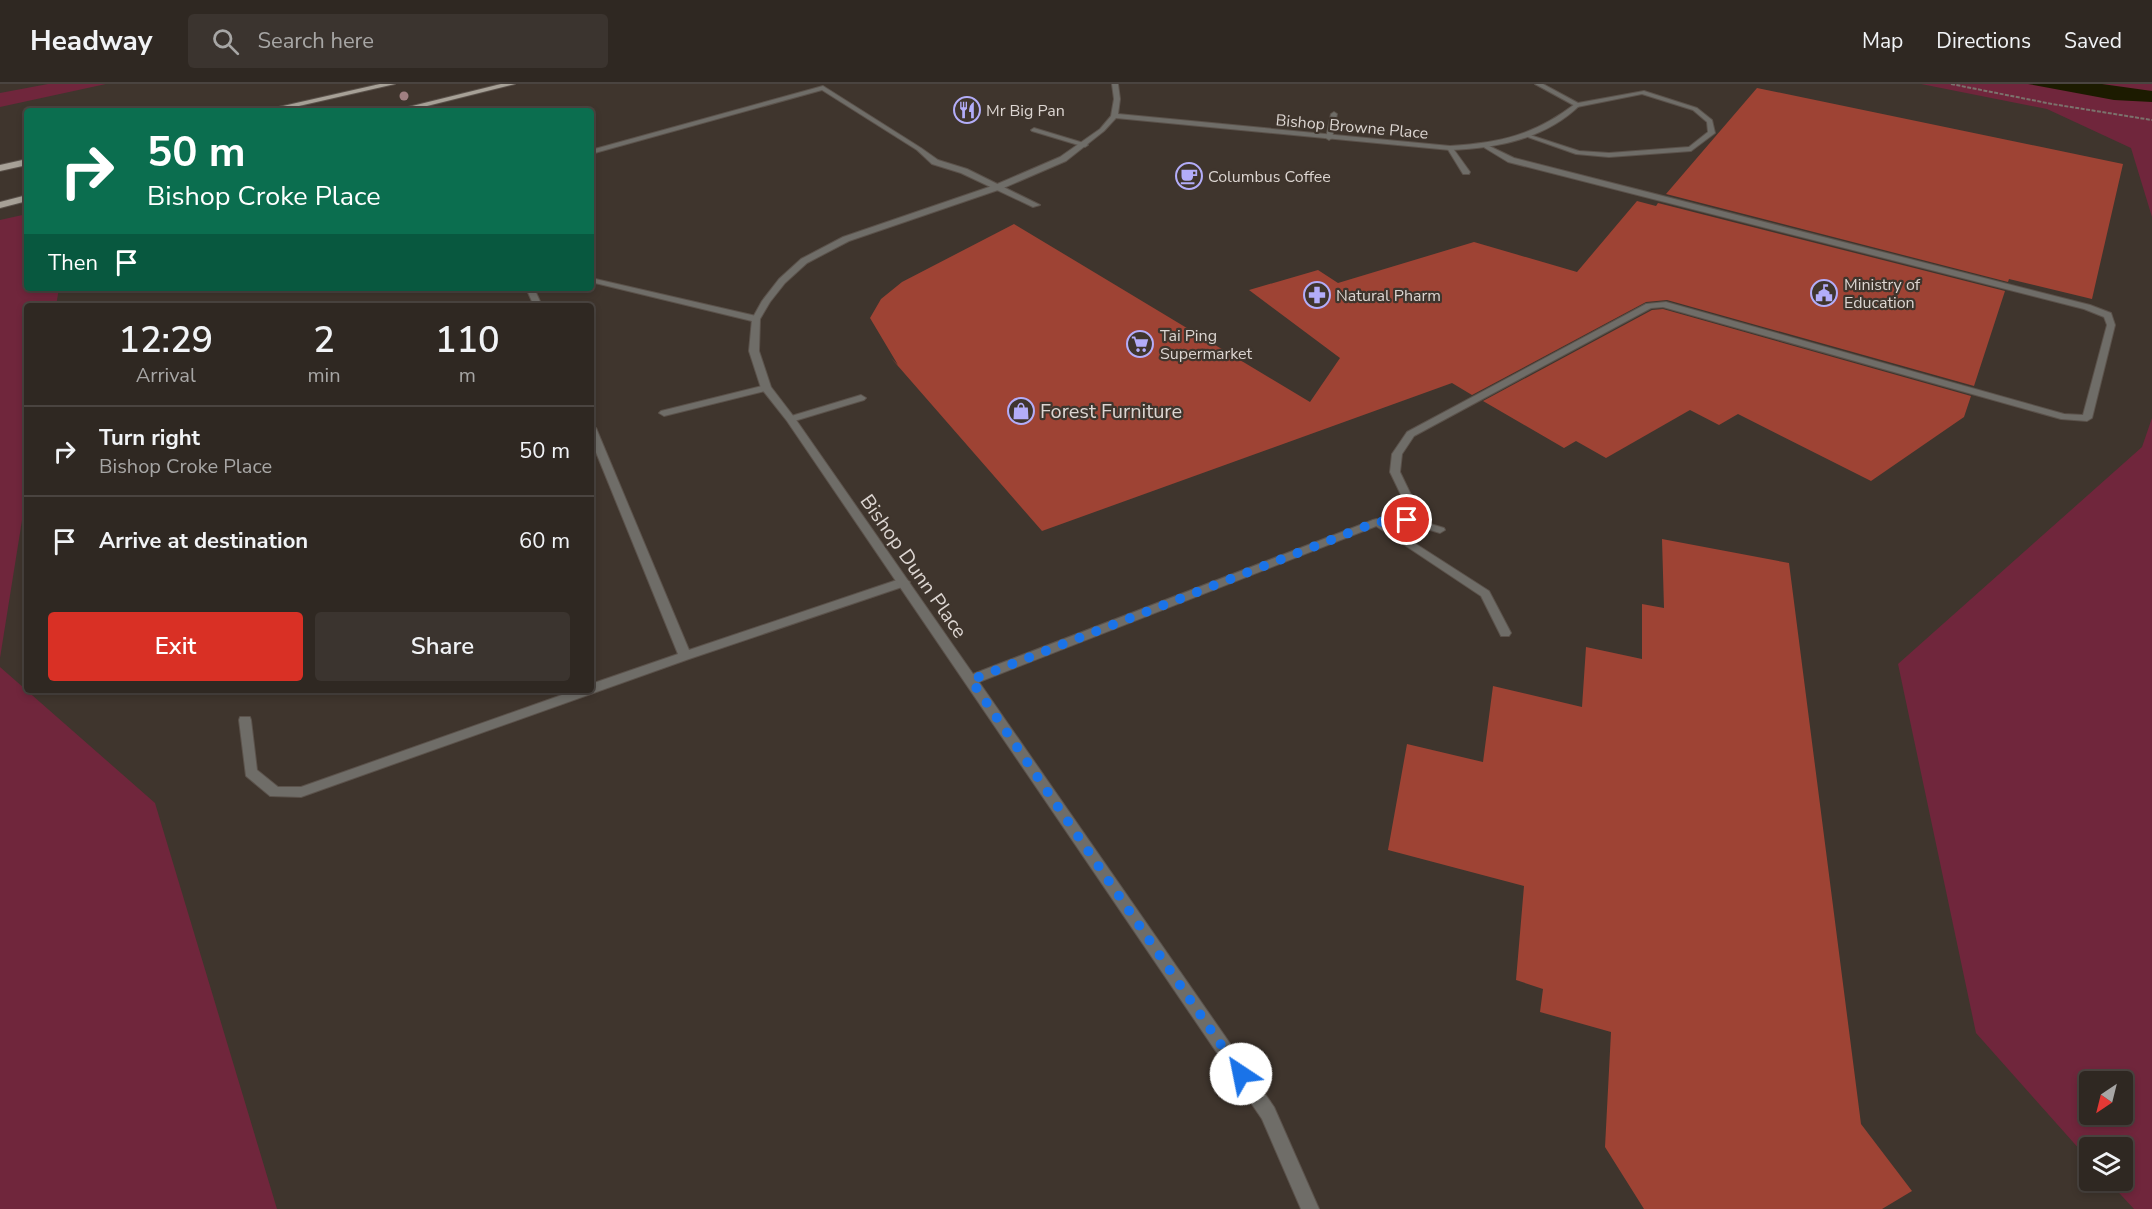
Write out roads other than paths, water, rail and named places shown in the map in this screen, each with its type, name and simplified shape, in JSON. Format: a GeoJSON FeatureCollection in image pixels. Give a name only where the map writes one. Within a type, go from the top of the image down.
{"type":"FeatureCollection","features":[{"type":"Feature","properties":{"kind":"main road"},"geometry":{"type":"LineString","coordinates":[[279,108],[391,84]]}},
{"type":"Feature","properties":{"kind":"main road"},"geometry":{"type":"LineString","coordinates":[[409,108],[511,84]]}},
{"type":"Feature","properties":{"kind":"main road"},"geometry":{"type":"LineString","coordinates":[[0,168],[24,163]]}},
{"type":"Feature","properties":{"kind":"main road"},"geometry":{"type":"LineString","coordinates":[[0,204],[24,199]]}},
{"type":"Feature","properties":{"kind":"street"},"geometry":{"type":"LineString","coordinates":[[1114,116],[1118,99],[1115,84]]}},
{"type":"Feature","properties":{"kind":"street"},"geometry":{"type":"LineString","coordinates":[[1528,136],[1578,153],[1609,154],[1690,149],[1712,133],[1710,121],[1695,109],[1642,92],[1577,105],[1538,84]]}},
{"type":"Feature","properties":{"kind":"street"},"geometry":{"type":"LineString","coordinates":[[594,151],[823,88],[919,149],[935,162],[964,171],[1036,205]]}},
{"type":"Feature","properties":{"kind":"street","name":"Bishop Browne Place"},"geometry":{"type":"LineString","coordinates":[[1114,116],[1450,148],[1487,147],[1528,136],[1557,122],[1577,105]]}},
{"type":"Feature","properties":{"kind":"street"},"geometry":{"type":"LineString","coordinates":[[1329,138],[1334,114]]}},
{"type":"Feature","properties":{"kind":"street","name":"Bishop Dunn Place"},"geometry":{"type":"LineString","coordinates":[[1114,116],[1084,145],[1044,168],[998,187],[846,239],[804,261],[782,281],[766,301],[756,319],[754,351],[766,388],[791,419],[904,582],[1268,1113],[1310,1209]]}},
{"type":"Feature","properties":{"kind":"street"},"geometry":{"type":"LineString","coordinates":[[1034,130],[1084,145]]}},
{"type":"Feature","properties":{"kind":"street"},"geometry":{"type":"LineString","coordinates":[[1420,524],[1395,472],[1397,454],[1410,434],[1649,306],[1663,304],[2064,417],[2087,418],[2111,325],[2108,315],[2087,307],[1511,160],[1487,147]]}},
{"type":"Feature","properties":{"kind":"street"},"geometry":{"type":"LineString","coordinates":[[1450,148],[1466,172]]}},
{"type":"Feature","properties":{"kind":"street"},"geometry":{"type":"LineString","coordinates":[[594,281],[756,319]]}},
{"type":"Feature","properties":{"kind":"street"},"geometry":{"type":"LineString","coordinates":[[664,413],[766,388]]}},
{"type":"Feature","properties":{"kind":"street"},"geometry":{"type":"LineString","coordinates":[[791,419],[861,398]]}},
{"type":"Feature","properties":{"kind":"street"},"geometry":{"type":"LineString","coordinates":[[594,435],[685,656]]}},
{"type":"Feature","properties":{"kind":"street"},"geometry":{"type":"LineString","coordinates":[[971,680],[1377,522],[1407,520],[1440,530]]}},
{"type":"Feature","properties":{"kind":"street"},"geometry":{"type":"LineString","coordinates":[[1377,522],[1485,594],[1505,633]]}},
{"type":"Feature","properties":{"kind":"street"},"geometry":{"type":"LineString","coordinates":[[594,689],[904,582]]}},
{"type":"Feature","properties":{"kind":"street"},"geometry":{"type":"LineString","coordinates":[[245,720],[251,772],[275,792],[301,792],[582,693]]}},
{"type":"Feature","properties":{"kind":"place","name":"Mr Big Pan"},"geometry":{"type":"Point","coordinates":[967,110]}},
{"type":"Feature","properties":{"kind":"place","name":"Columbus Coffee"},"geometry":{"type":"Point","coordinates":[1189,176]}},
{"type":"Feature","properties":{"kind":"place","name":"Ministry of Education"},"geometry":{"type":"Point","coordinates":[1824,293]}},
{"type":"Feature","properties":{"kind":"place","name":"Natural Pharm"},"geometry":{"type":"Point","coordinates":[1317,295]}},
{"type":"Feature","properties":{"kind":"place","name":"Tai Ping Supermarket"},"geometry":{"type":"Point","coordinates":[1140,344]}},
{"type":"Feature","properties":{"kind":"place","name":"Forest Furniture"},"geometry":{"type":"Point","coordinates":[1021,411]}}]}
